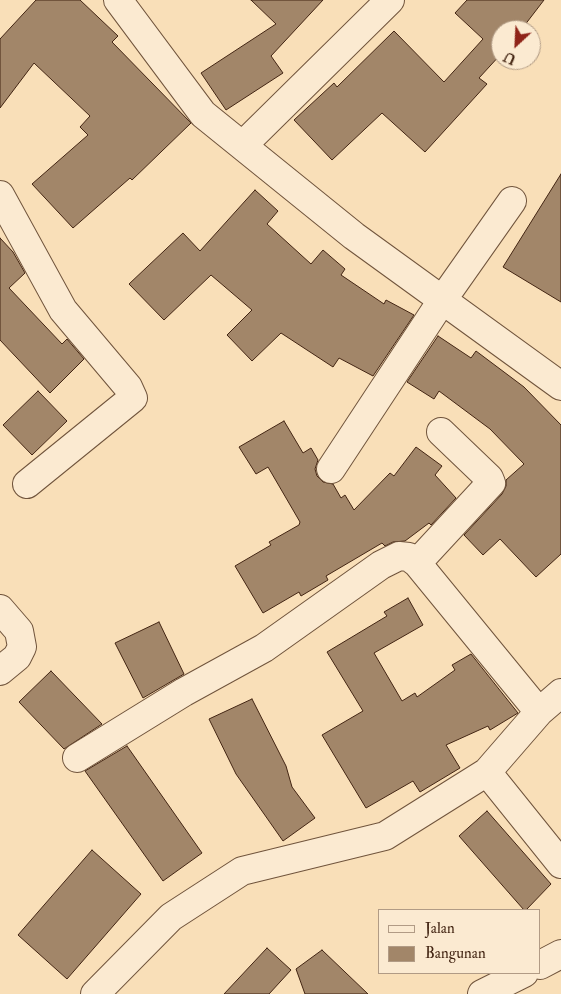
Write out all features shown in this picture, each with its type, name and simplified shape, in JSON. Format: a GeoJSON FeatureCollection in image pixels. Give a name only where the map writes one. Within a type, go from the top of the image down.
{"type":"FeatureCollection","features":[{"type":"Feature","properties":{"kind":"street"},"geometry":{"type":"LineString","coordinates":[[118,0],[203,114],[354,236],[561,386]]}},
{"type":"Feature","properties":{"kind":"street"},"geometry":{"type":"LineString","coordinates":[[243,145],[390,0]]}},
{"type":"Feature","properties":{"kind":"street"},"geometry":{"type":"LineString","coordinates":[[0,195],[63,310],[128,387],[133,398],[27,484]]}},
{"type":"Feature","properties":{"kind":"street"},"geometry":{"type":"LineString","coordinates":[[331,469],[443,299],[512,200]]}},
{"type":"Feature","properties":{"kind":"street"},"geometry":{"type":"LineString","coordinates":[[417,563],[491,483],[489,478],[441,432]]}},
{"type":"Feature","properties":{"kind":"street"},"geometry":{"type":"LineString","coordinates":[[77,758],[184,692],[271,643],[381,565],[399,556],[409,557],[417,563],[539,712]]}},
{"type":"Feature","properties":{"kind":"street"},"geometry":{"type":"LineString","coordinates":[[0,610],[19,631],[22,647],[17,657],[0,671]]}},
{"type":"Feature","properties":{"kind":"street"},"geometry":{"type":"LineString","coordinates":[[95,994],[170,917],[242,871],[385,836],[487,772],[539,712],[561,693]]}},
{"type":"Feature","properties":{"kind":"street"},"geometry":{"type":"LineString","coordinates":[[487,772],[561,864]]}},
{"type":"Feature","properties":{"kind":"street"},"geometry":{"type":"LineString","coordinates":[[541,964],[561,954]]}},
{"type":"Feature","properties":{"kind":"street"},"geometry":{"type":"LineString","coordinates":[[482,994],[522,974]]}},
{"type":"Feature","properties":{"kind":"building"},"geometry":{"type":"Polygon","coordinates":[[[36,0],[80,0],[118,36],[112,42],[191,123],[132,180],[130,178],[73,228],[32,184],[88,135],[80,127],[90,116],[34,63],[0,108],[0,39],[36,0]]]}},
{"type":"Feature","properties":{"kind":"building"},"geometry":{"type":"Polygon","coordinates":[[[251,0],[323,0],[271,56],[283,73],[226,110],[201,73],[276,24],[251,0]]]}},
{"type":"Feature","properties":{"kind":"building"},"geometry":{"type":"Polygon","coordinates":[[[467,0],[544,0],[529,20],[491,20],[491,65],[479,78],[487,84],[425,152],[382,113],[332,160],[294,120],[334,83],[337,87],[394,31],[444,82],[483,39],[455,13],[467,0]]]}},
{"type":"Feature","properties":{"kind":"building"},"geometry":{"type":"Polygon","coordinates":[[[561,174],[561,302],[503,267],[561,174]]]}},
{"type":"Feature","properties":{"kind":"building"},"geometry":{"type":"Polygon","coordinates":[[[255,190],[278,211],[267,224],[311,264],[323,250],[345,269],[341,275],[384,304],[386,300],[414,315],[373,376],[339,358],[333,367],[281,333],[252,361],[227,335],[252,310],[211,275],[164,320],[129,284],[183,233],[200,251],[255,190]]]}},
{"type":"Feature","properties":{"kind":"building"},"geometry":{"type":"Polygon","coordinates":[[[0,238],[13,252],[25,273],[9,288],[62,344],[67,339],[84,359],[50,393],[0,340],[0,238]]]}},
{"type":"Feature","properties":{"kind":"building"},"geometry":{"type":"Polygon","coordinates":[[[438,336],[471,358],[476,351],[524,387],[561,425],[561,554],[536,577],[500,539],[483,555],[464,535],[502,494],[506,486],[506,480],[524,464],[490,429],[439,391],[434,399],[407,382],[438,336]]]}},
{"type":"Feature","properties":{"kind":"building"},"geometry":{"type":"Polygon","coordinates":[[[38,391],[67,421],[32,455],[3,425],[38,391]]]}},
{"type":"Feature","properties":{"kind":"building"},"geometry":{"type":"Polygon","coordinates":[[[284,421],[303,453],[311,448],[318,460],[315,469],[317,476],[323,482],[333,484],[341,498],[345,495],[354,510],[390,473],[394,476],[416,447],[442,466],[435,475],[456,498],[431,525],[429,523],[405,541],[393,542],[385,546],[382,543],[326,576],[328,580],[301,596],[299,592],[263,613],[235,566],[271,545],[269,542],[299,525],[300,522],[268,467],[256,474],[239,447],[284,421]]]}},
{"type":"Feature","properties":{"kind":"building"},"geometry":{"type":"Polygon","coordinates":[[[408,598],[423,625],[374,653],[402,701],[415,693],[417,697],[455,670],[452,665],[471,654],[518,713],[490,730],[488,726],[446,745],[460,768],[420,792],[413,781],[366,808],[322,735],[363,711],[327,652],[387,616],[384,612],[408,598]]]}},
{"type":"Feature","properties":{"kind":"building"},"geometry":{"type":"Polygon","coordinates":[[[159,622],[184,674],[143,698],[115,643],[159,622]]]}},
{"type":"Feature","properties":{"kind":"building"},"geometry":{"type":"Polygon","coordinates":[[[51,671],[102,724],[64,749],[19,702],[51,671]]]}},
{"type":"Feature","properties":{"kind":"building"},"geometry":{"type":"Polygon","coordinates":[[[252,699],[286,766],[292,787],[315,818],[283,841],[236,774],[209,719],[252,699]]]}},
{"type":"Feature","properties":{"kind":"building"},"geometry":{"type":"Polygon","coordinates":[[[127,746],[202,853],[163,881],[85,771],[127,746]]]}},
{"type":"Feature","properties":{"kind":"building"},"geometry":{"type":"Polygon","coordinates":[[[487,811],[551,884],[527,909],[523,909],[459,836],[487,811]]]}},
{"type":"Feature","properties":{"kind":"building"},"geometry":{"type":"Polygon","coordinates":[[[92,850],[141,894],[67,979],[18,935],[92,850]]]}},
{"type":"Feature","properties":{"kind":"building"},"geometry":{"type":"Polygon","coordinates":[[[267,948],[291,970],[269,994],[224,994],[267,948]]]}},
{"type":"Feature","properties":{"kind":"building"},"geometry":{"type":"Polygon","coordinates":[[[322,950],[368,994],[305,994],[296,969],[322,950]]]}}]}
